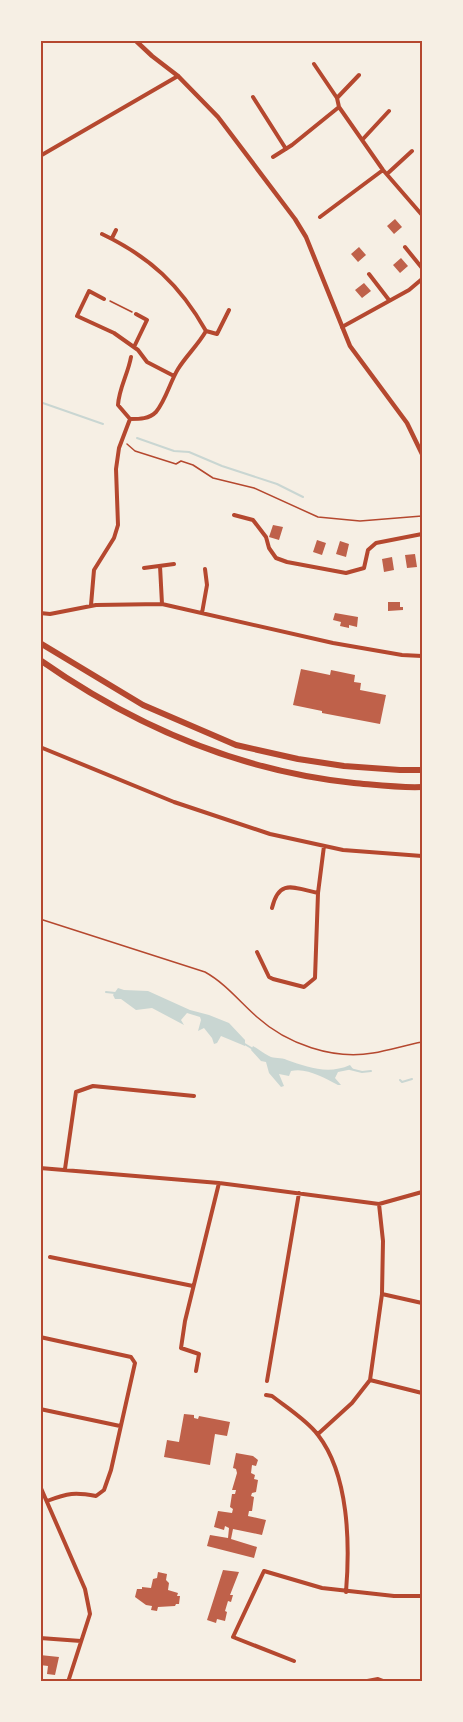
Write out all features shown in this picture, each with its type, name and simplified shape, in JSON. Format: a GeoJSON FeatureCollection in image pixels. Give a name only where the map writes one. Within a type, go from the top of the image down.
{"type":"FeatureCollection","features":[{"type":"Feature","properties":{"kind":"highway"},"geometry":{"type":"LineString","coordinates":[[40,643],[143,705],[236,744],[298,759],[344,766],[423,770]]}},
{"type":"Feature","properties":{"kind":"highway"},"geometry":{"type":"LineString","coordinates":[[40,660],[124,712],[192,744],[227,757],[325,780],[394,787],[423,787]]}},
{"type":"Feature","properties":{"kind":"street"},"geometry":{"type":"LineString","coordinates":[[135,40],[178,76],[218,117],[295,219],[306,237],[357,358],[407,423],[423,454]]}},
{"type":"Feature","properties":{"kind":"street"},"geometry":{"type":"LineString","coordinates":[[314,64],[337,98],[339,107],[385,172],[423,215]]}},
{"type":"Feature","properties":{"kind":"street"},"geometry":{"type":"LineString","coordinates":[[337,98],[359,75]]}},
{"type":"Feature","properties":{"kind":"street"},"geometry":{"type":"LineString","coordinates":[[40,156],[178,76]]}},
{"type":"Feature","properties":{"kind":"street"},"geometry":{"type":"LineString","coordinates":[[253,97],[286,149]]}},
{"type":"Feature","properties":{"kind":"street"},"geometry":{"type":"LineString","coordinates":[[273,157],[339,107]]}},
{"type":"Feature","properties":{"kind":"street"},"geometry":{"type":"LineString","coordinates":[[363,139],[389,111]]}},
{"type":"Feature","properties":{"kind":"street"},"geometry":{"type":"LineString","coordinates":[[320,217],[412,151]]}},
{"type":"Feature","properties":{"kind":"street"},"geometry":{"type":"LineString","coordinates":[[112,238],[116,230]]}},
{"type":"Feature","properties":{"kind":"street"},"geometry":{"type":"LineString","coordinates":[[102,234],[139,254],[168,279],[189,303],[206,331],[218,334],[229,310]]}},
{"type":"Feature","properties":{"kind":"street"},"geometry":{"type":"LineString","coordinates":[[405,247],[423,268]]}},
{"type":"Feature","properties":{"kind":"street"},"geometry":{"type":"LineString","coordinates":[[369,274],[389,300]]}},
{"type":"Feature","properties":{"kind":"street"},"geometry":{"type":"LineString","coordinates":[[342,327],[423,279]]}},
{"type":"Feature","properties":{"kind":"street"},"geometry":{"type":"LineString","coordinates":[[104,299],[89,291],[77,316],[99,324],[134,347],[147,362],[174,376]]}},
{"type":"Feature","properties":{"kind":"street"},"geometry":{"type":"LineString","coordinates":[[134,347],[147,320],[136,314]]}},
{"type":"Feature","properties":{"kind":"street"},"geometry":{"type":"LineString","coordinates":[[131,357],[129,369],[118,393],[118,405],[130,419],[150,417],[158,410],[174,376],[206,331]]}},
{"type":"Feature","properties":{"kind":"street"},"geometry":{"type":"LineString","coordinates":[[91,605],[94,570],[114,538],[118,525],[116,469],[121,442],[130,419]]}},
{"type":"Feature","properties":{"kind":"street"},"geometry":{"type":"LineString","coordinates":[[234,515],[253,520],[266,537],[269,548],[276,558],[346,573],[364,568],[368,550],[376,543],[423,534]]}},
{"type":"Feature","properties":{"kind":"street"},"geometry":{"type":"LineString","coordinates":[[144,568],[174,564]]}},
{"type":"Feature","properties":{"kind":"street"},"geometry":{"type":"LineString","coordinates":[[160,566],[162,604]]}},
{"type":"Feature","properties":{"kind":"street"},"geometry":{"type":"LineString","coordinates":[[202,613],[207,585],[205,569]]}},
{"type":"Feature","properties":{"kind":"street"},"geometry":{"type":"LineString","coordinates":[[40,613],[50,615],[91,605],[162,604],[333,643],[402,655],[423,656]]}},
{"type":"Feature","properties":{"kind":"street"},"geometry":{"type":"LineString","coordinates":[[40,747],[174,802],[270,834],[343,850],[423,856]]}},
{"type":"Feature","properties":{"kind":"street"},"geometry":{"type":"LineString","coordinates":[[257,952],[269,976],[273,979],[304,987],[315,978],[318,893],[324,846]]}},
{"type":"Feature","properties":{"kind":"street"},"geometry":{"type":"LineString","coordinates":[[272,908],[275,895],[283,888],[318,893]]}},
{"type":"Feature","properties":{"kind":"street"},"geometry":{"type":"LineString","coordinates":[[65,1170],[76,1092],[93,1086],[194,1096]]}},
{"type":"Feature","properties":{"kind":"street"},"geometry":{"type":"LineString","coordinates":[[40,1168],[219,1183],[379,1204],[423,1192]]}},
{"type":"Feature","properties":{"kind":"street"},"geometry":{"type":"LineString","coordinates":[[196,1371],[199,1354],[181,1348],[193,1286],[219,1183]]}},
{"type":"Feature","properties":{"kind":"street"},"geometry":{"type":"LineString","coordinates":[[267,1382],[299,1193]]}},
{"type":"Feature","properties":{"kind":"street"},"geometry":{"type":"LineString","coordinates":[[318,1434],[352,1402],[370,1380],[382,1294],[383,1241],[379,1204]]}},
{"type":"Feature","properties":{"kind":"street"},"geometry":{"type":"LineString","coordinates":[[50,1257],[193,1286]]}},
{"type":"Feature","properties":{"kind":"street"},"geometry":{"type":"LineString","coordinates":[[382,1294],[423,1303]]}},
{"type":"Feature","properties":{"kind":"street"},"geometry":{"type":"LineString","coordinates":[[40,1337],[131,1357],[134,1360],[111,1470],[104,1490],[96,1496],[79,1492],[66,1493],[47,1501]]}},
{"type":"Feature","properties":{"kind":"street"},"geometry":{"type":"LineString","coordinates":[[370,1380],[423,1393]]}},
{"type":"Feature","properties":{"kind":"street"},"geometry":{"type":"LineString","coordinates":[[266,1395],[272,1396],[318,1434],[333,1464],[347,1515],[346,1592]]}},
{"type":"Feature","properties":{"kind":"street"},"geometry":{"type":"LineString","coordinates":[[40,1409],[120,1426]]}},
{"type":"Feature","properties":{"kind":"street"},"geometry":{"type":"LineString","coordinates":[[40,1486],[85,1589],[90,1614],[68,1682]]}},
{"type":"Feature","properties":{"kind":"street"},"geometry":{"type":"LineString","coordinates":[[294,1661],[233,1637],[264,1571],[322,1588],[346,1592],[423,1596]]}},
{"type":"Feature","properties":{"kind":"street"},"geometry":{"type":"LineString","coordinates":[[40,1638],[81,1641]]}},
{"type":"Feature","properties":{"kind":"street"},"geometry":{"type":"LineString","coordinates":[[362,1682],[378,1679],[386,1682]]}},
{"type":"Feature","properties":{"kind":"path"},"geometry":{"type":"LineString","coordinates":[[104,299],[136,314]]}},
{"type":"Feature","properties":{"kind":"path"},"geometry":{"type":"LineString","coordinates":[[121,442],[135,451],[176,464],[181,461],[193,465],[213,478],[254,488],[318,517],[360,521],[423,516]]}},
{"type":"Feature","properties":{"kind":"path"},"geometry":{"type":"LineString","coordinates":[[40,919],[205,972],[226,987],[264,1023],[295,1042],[330,1052],[355,1055],[423,1042]]}},
{"type":"Feature","properties":{"kind":"shaded area"},"geometry":{"type":"Polygon","coordinates":[[[118,988],[148,991],[190,1010],[229,1023],[245,1040],[245,1046],[221,1036],[214,1044],[204,1028],[198,1031],[200,1017],[187,1013],[181,1020],[184,1025],[152,1008],[136,1010],[121,999],[115,999],[113,995],[118,988]]]}},
{"type":"Feature","properties":{"kind":"shaded area"},"geometry":{"type":"Polygon","coordinates":[[[253,1046],[271,1057],[310,1067],[326,1070],[350,1065],[353,1069],[338,1072],[335,1078],[341,1085],[303,1071],[291,1071],[289,1076],[279,1074],[284,1086],[281,1087],[269,1073],[266,1062],[261,1061],[251,1050],[253,1046]]]}},
{"type":"Feature","properties":{"kind":"building"},"geometry":{"type":"Polygon","coordinates":[[[395,219],[402,227],[394,234],[387,226],[395,219]]]}},
{"type":"Feature","properties":{"kind":"building"},"geometry":{"type":"Polygon","coordinates":[[[359,247],[366,255],[358,262],[351,254],[359,247]]]}},
{"type":"Feature","properties":{"kind":"building"},"geometry":{"type":"Polygon","coordinates":[[[401,258],[408,266],[400,273],[393,265],[401,258]]]}},
{"type":"Feature","properties":{"kind":"building"},"geometry":{"type":"Polygon","coordinates":[[[364,283],[371,291],[362,298],[355,290],[364,283]]]}},
{"type":"Feature","properties":{"kind":"building"},"geometry":{"type":"Polygon","coordinates":[[[273,525],[283,527],[279,540],[269,537],[273,525]]]}},
{"type":"Feature","properties":{"kind":"building"},"geometry":{"type":"Polygon","coordinates":[[[317,540],[326,543],[322,555],[313,552],[317,540]]]}},
{"type":"Feature","properties":{"kind":"building"},"geometry":{"type":"Polygon","coordinates":[[[340,541],[349,544],[346,557],[336,554],[340,541]]]}},
{"type":"Feature","properties":{"kind":"building"},"geometry":{"type":"Polygon","coordinates":[[[415,554],[417,567],[407,568],[405,555],[415,554]]]}},
{"type":"Feature","properties":{"kind":"building"},"geometry":{"type":"Polygon","coordinates":[[[392,557],[394,570],[384,572],[382,559],[392,557]]]}},
{"type":"Feature","properties":{"kind":"building"},"geometry":{"type":"Polygon","coordinates":[[[388,602],[400,602],[403,610],[388,611],[388,602]]]}},
{"type":"Feature","properties":{"kind":"building"},"geometry":{"type":"Polygon","coordinates":[[[335,613],[358,617],[357,627],[340,626],[341,622],[333,620],[335,613]]]}},
{"type":"Feature","properties":{"kind":"building"},"geometry":{"type":"Polygon","coordinates":[[[301,669],[330,675],[331,670],[355,675],[354,682],[361,683],[360,690],[386,695],[380,724],[293,705],[301,669]]]}},
{"type":"Feature","properties":{"kind":"building"},"geometry":{"type":"Polygon","coordinates":[[[184,1414],[194,1415],[194,1418],[198,1419],[199,1416],[230,1422],[227,1436],[215,1434],[210,1465],[164,1457],[167,1440],[179,1442],[184,1414]]]}},
{"type":"Feature","properties":{"kind":"building"},"geometry":{"type":"Polygon","coordinates":[[[236,1453],[253,1456],[258,1460],[256,1466],[252,1465],[251,1473],[255,1475],[254,1479],[258,1480],[256,1492],[251,1496],[254,1497],[252,1511],[249,1511],[248,1516],[266,1520],[262,1535],[233,1529],[231,1539],[257,1547],[254,1558],[207,1546],[210,1535],[228,1538],[229,1528],[225,1526],[224,1530],[214,1527],[218,1511],[232,1513],[233,1509],[230,1507],[232,1494],[235,1494],[236,1490],[232,1490],[237,1473],[233,1468],[236,1453]]]}},
{"type":"Feature","properties":{"kind":"building"},"geometry":{"type":"Polygon","coordinates":[[[223,1570],[239,1572],[230,1595],[233,1595],[231,1602],[228,1601],[225,1611],[227,1612],[225,1621],[217,1619],[216,1623],[207,1620],[223,1570]]]}},
{"type":"Feature","properties":{"kind":"building"},"geometry":{"type":"Polygon","coordinates":[[[158,1572],[167,1574],[168,1590],[180,1596],[179,1604],[158,1607],[157,1611],[151,1610],[152,1606],[146,1605],[135,1597],[137,1589],[151,1588],[158,1572]]]}},
{"type":"Feature","properties":{"kind":"building"},"geometry":{"type":"Polygon","coordinates":[[[40,1655],[59,1657],[55,1675],[47,1674],[48,1666],[40,1665],[40,1655]]]}},
{"type":"Feature","properties":{"kind":"waterway"},"geometry":{"type":"LineString","coordinates":[[40,402],[103,424]]}},
{"type":"Feature","properties":{"kind":"waterway"},"geometry":{"type":"LineString","coordinates":[[137,438],[174,451],[189,452],[222,466],[277,484],[303,497]]}},
{"type":"Feature","properties":{"kind":"waterway"},"geometry":{"type":"LineString","coordinates":[[106,992],[115,993]]}},
{"type":"Feature","properties":{"kind":"waterway"},"geometry":{"type":"LineString","coordinates":[[243,1043],[253,1049]]}},
{"type":"Feature","properties":{"kind":"waterway"},"geometry":{"type":"LineString","coordinates":[[350,1069],[362,1072],[371,1071]]}},
{"type":"Feature","properties":{"kind":"waterway"},"geometry":{"type":"LineString","coordinates":[[400,1080],[402,1082],[412,1079]]}}]}
